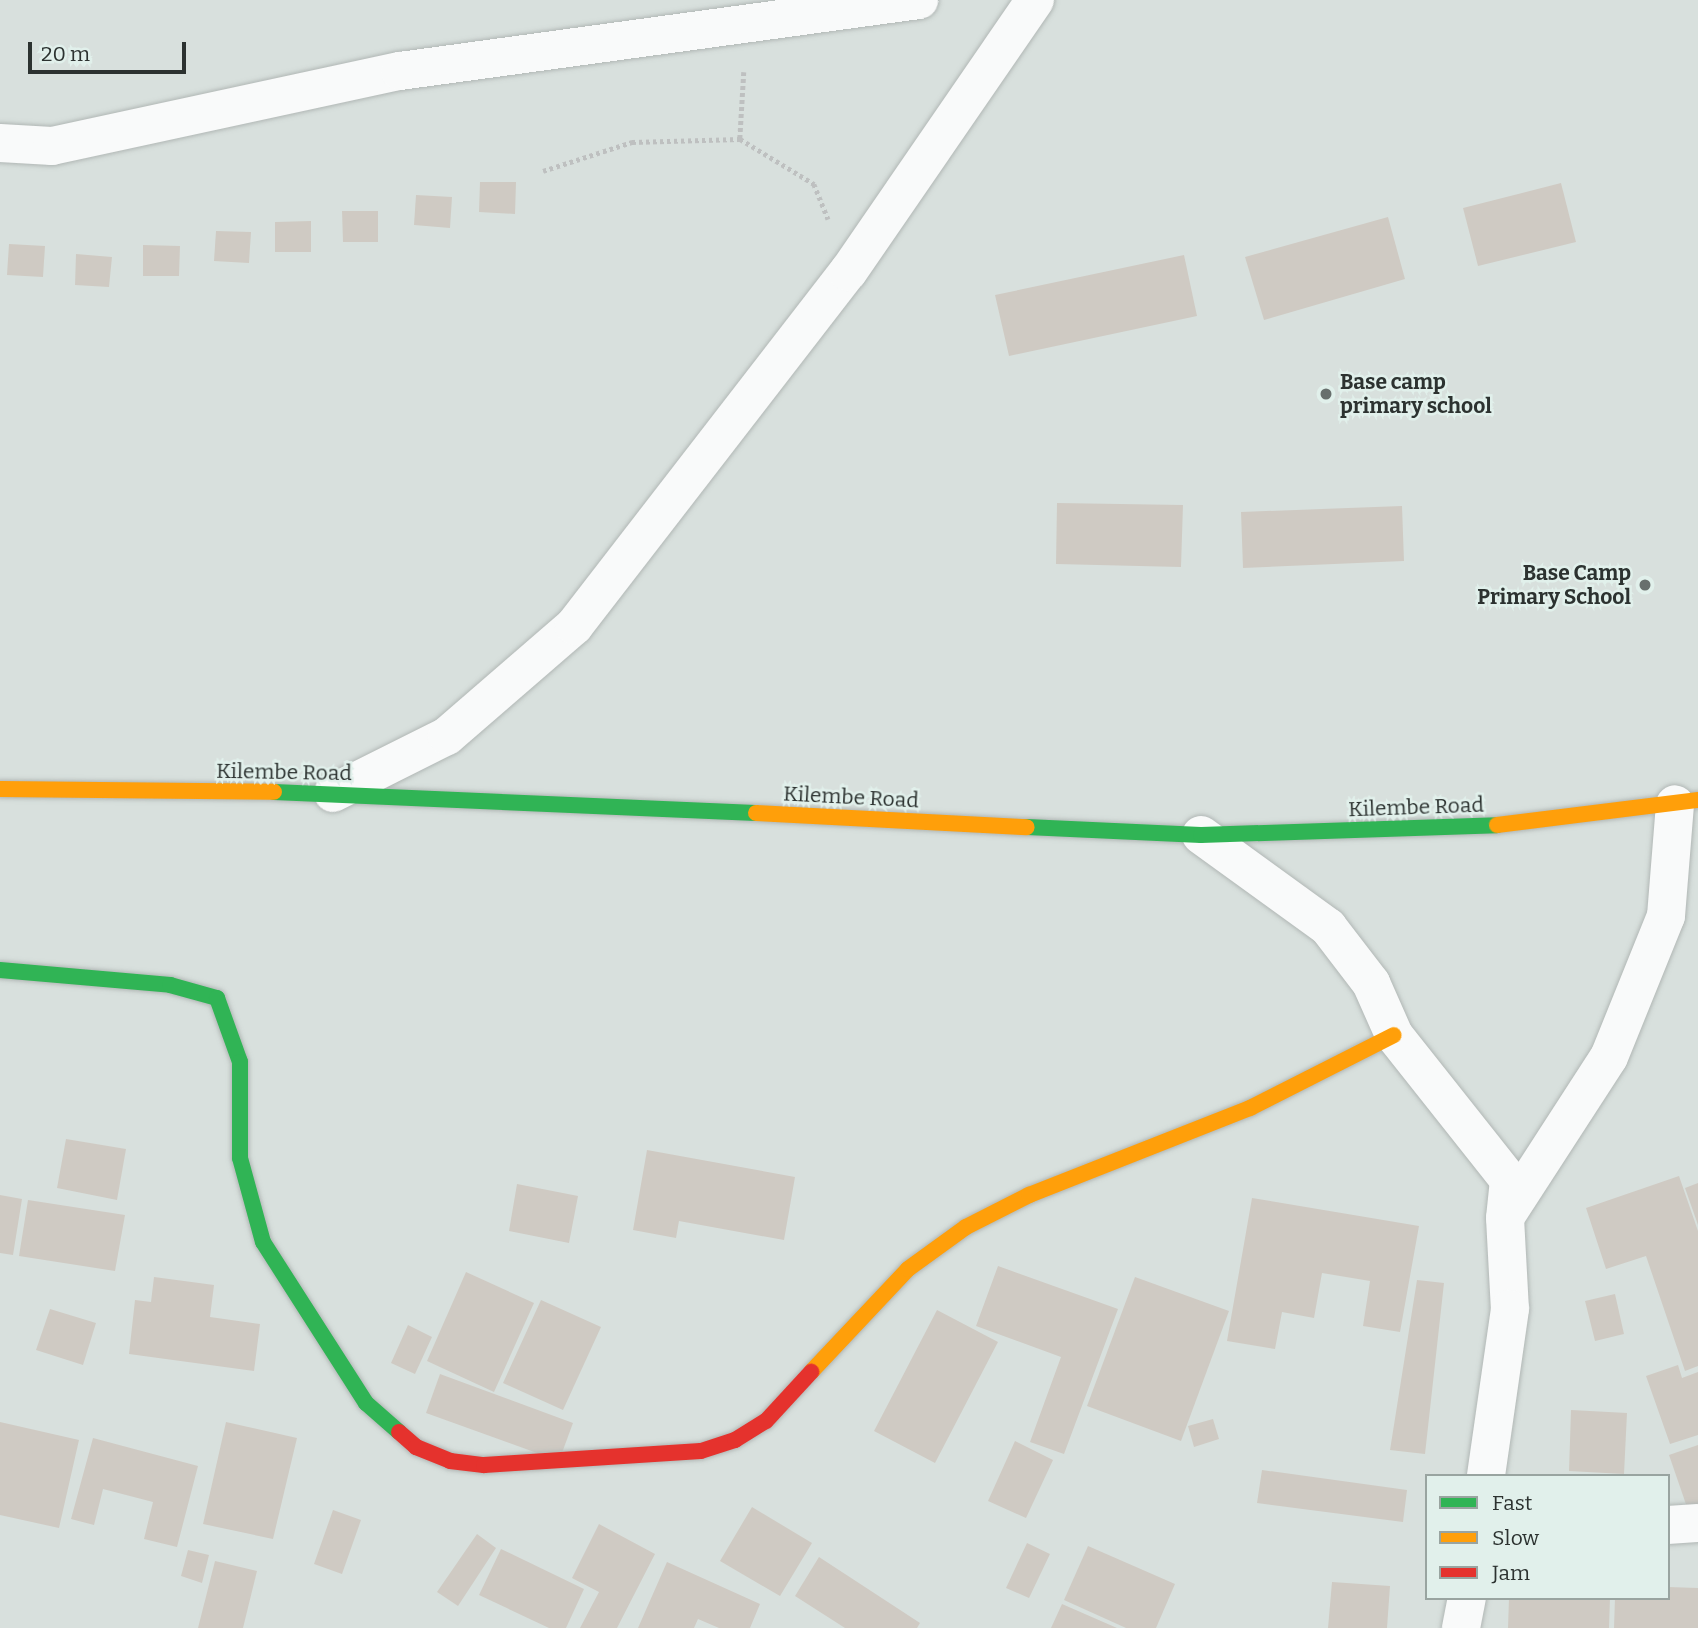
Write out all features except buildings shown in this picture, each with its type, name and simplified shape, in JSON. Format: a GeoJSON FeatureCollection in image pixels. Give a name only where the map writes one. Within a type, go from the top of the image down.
{"type":"FeatureCollection","features":[{"type":"Feature","properties":{"kind":"street"},"geometry":{"type":"LineString","coordinates":[[0,143],[52,146],[400,71],[919,0]]}},
{"type":"Feature","properties":{"kind":"street"},"geometry":{"type":"LineString","coordinates":[[332,793],[447,736],[574,626],[848,272],[1035,0]]}},
{"type":"Feature","properties":{"kind":"street","name":"Kilembe Road"},"geometry":{"type":"LineString","coordinates":[[0,789],[332,793],[1202,835],[1514,824],[1686,802]]}},
{"type":"Feature","properties":{"kind":"street"},"geometry":{"type":"LineString","coordinates":[[1505,1218],[1609,1057],[1666,916],[1686,802]]}},
{"type":"Feature","properties":{"kind":"street"},"geometry":{"type":"LineString","coordinates":[[1202,835],[1328,927],[1371,983],[1394,1035],[1509,1180],[1505,1218],[1510,1309],[1486,1474]]}},
{"type":"Feature","properties":{"kind":"street"},"geometry":{"type":"LineString","coordinates":[[0,970],[170,985],[217,998],[240,1062],[240,1158],[263,1242],[366,1403],[416,1447],[450,1461],[484,1465],[701,1451],[736,1440],[766,1421],[908,1269],[966,1227],[1029,1195],[1250,1108],[1394,1035]]}},
{"type":"Feature","properties":{"kind":"street"},"geometry":{"type":"LineString","coordinates":[[1670,1525],[1698,1523]]}},
{"type":"Feature","properties":{"kind":"street"},"geometry":{"type":"LineString","coordinates":[[1461,1628],[1467,1600]]}},
{"type":"Feature","properties":{"kind":"path"},"geometry":{"type":"LineString","coordinates":[[733,27],[745,79],[740,139]]}},
{"type":"Feature","properties":{"kind":"path"},"geometry":{"type":"LineString","coordinates":[[543,170],[632,142],[740,139],[814,184],[848,272]]}},
{"type":"Feature","properties":{"kind":"traffic: fast"},"geometry":{"type":"LineString","coordinates":[[274,792],[756,813]]}},
{"type":"Feature","properties":{"kind":"traffic: fast"},"geometry":{"type":"LineString","coordinates":[[1027,827],[1201,835],[1497,825]]}},
{"type":"Feature","properties":{"kind":"traffic: fast"},"geometry":{"type":"LineString","coordinates":[[0,970],[170,985],[217,998],[240,1062],[240,1158],[263,1242],[366,1403],[399,1432]]}},
{"type":"Feature","properties":{"kind":"traffic: slow"},"geometry":{"type":"LineString","coordinates":[[0,789],[274,792]]}},
{"type":"Feature","properties":{"kind":"traffic: slow"},"geometry":{"type":"LineString","coordinates":[[1497,825],[1698,800]]}},
{"type":"Feature","properties":{"kind":"traffic: slow"},"geometry":{"type":"LineString","coordinates":[[756,813],[1027,827]]}},
{"type":"Feature","properties":{"kind":"traffic: slow"},"geometry":{"type":"LineString","coordinates":[[811,1372],[908,1269],[966,1227],[1029,1195],[1250,1108],[1394,1035]]}},
{"type":"Feature","properties":{"kind":"traffic: jam"},"geometry":{"type":"LineString","coordinates":[[399,1432],[416,1447],[450,1461],[484,1465],[701,1451],[735,1440],[766,1421],[811,1372]]}},
{"type":"Feature","properties":{"kind":"place","name":"Base camp primary school"},"geometry":{"type":"Point","coordinates":[1326,394]}},
{"type":"Feature","properties":{"kind":"place","name":"Base Camp Primary School"},"geometry":{"type":"Point","coordinates":[1645,585]}}]}
